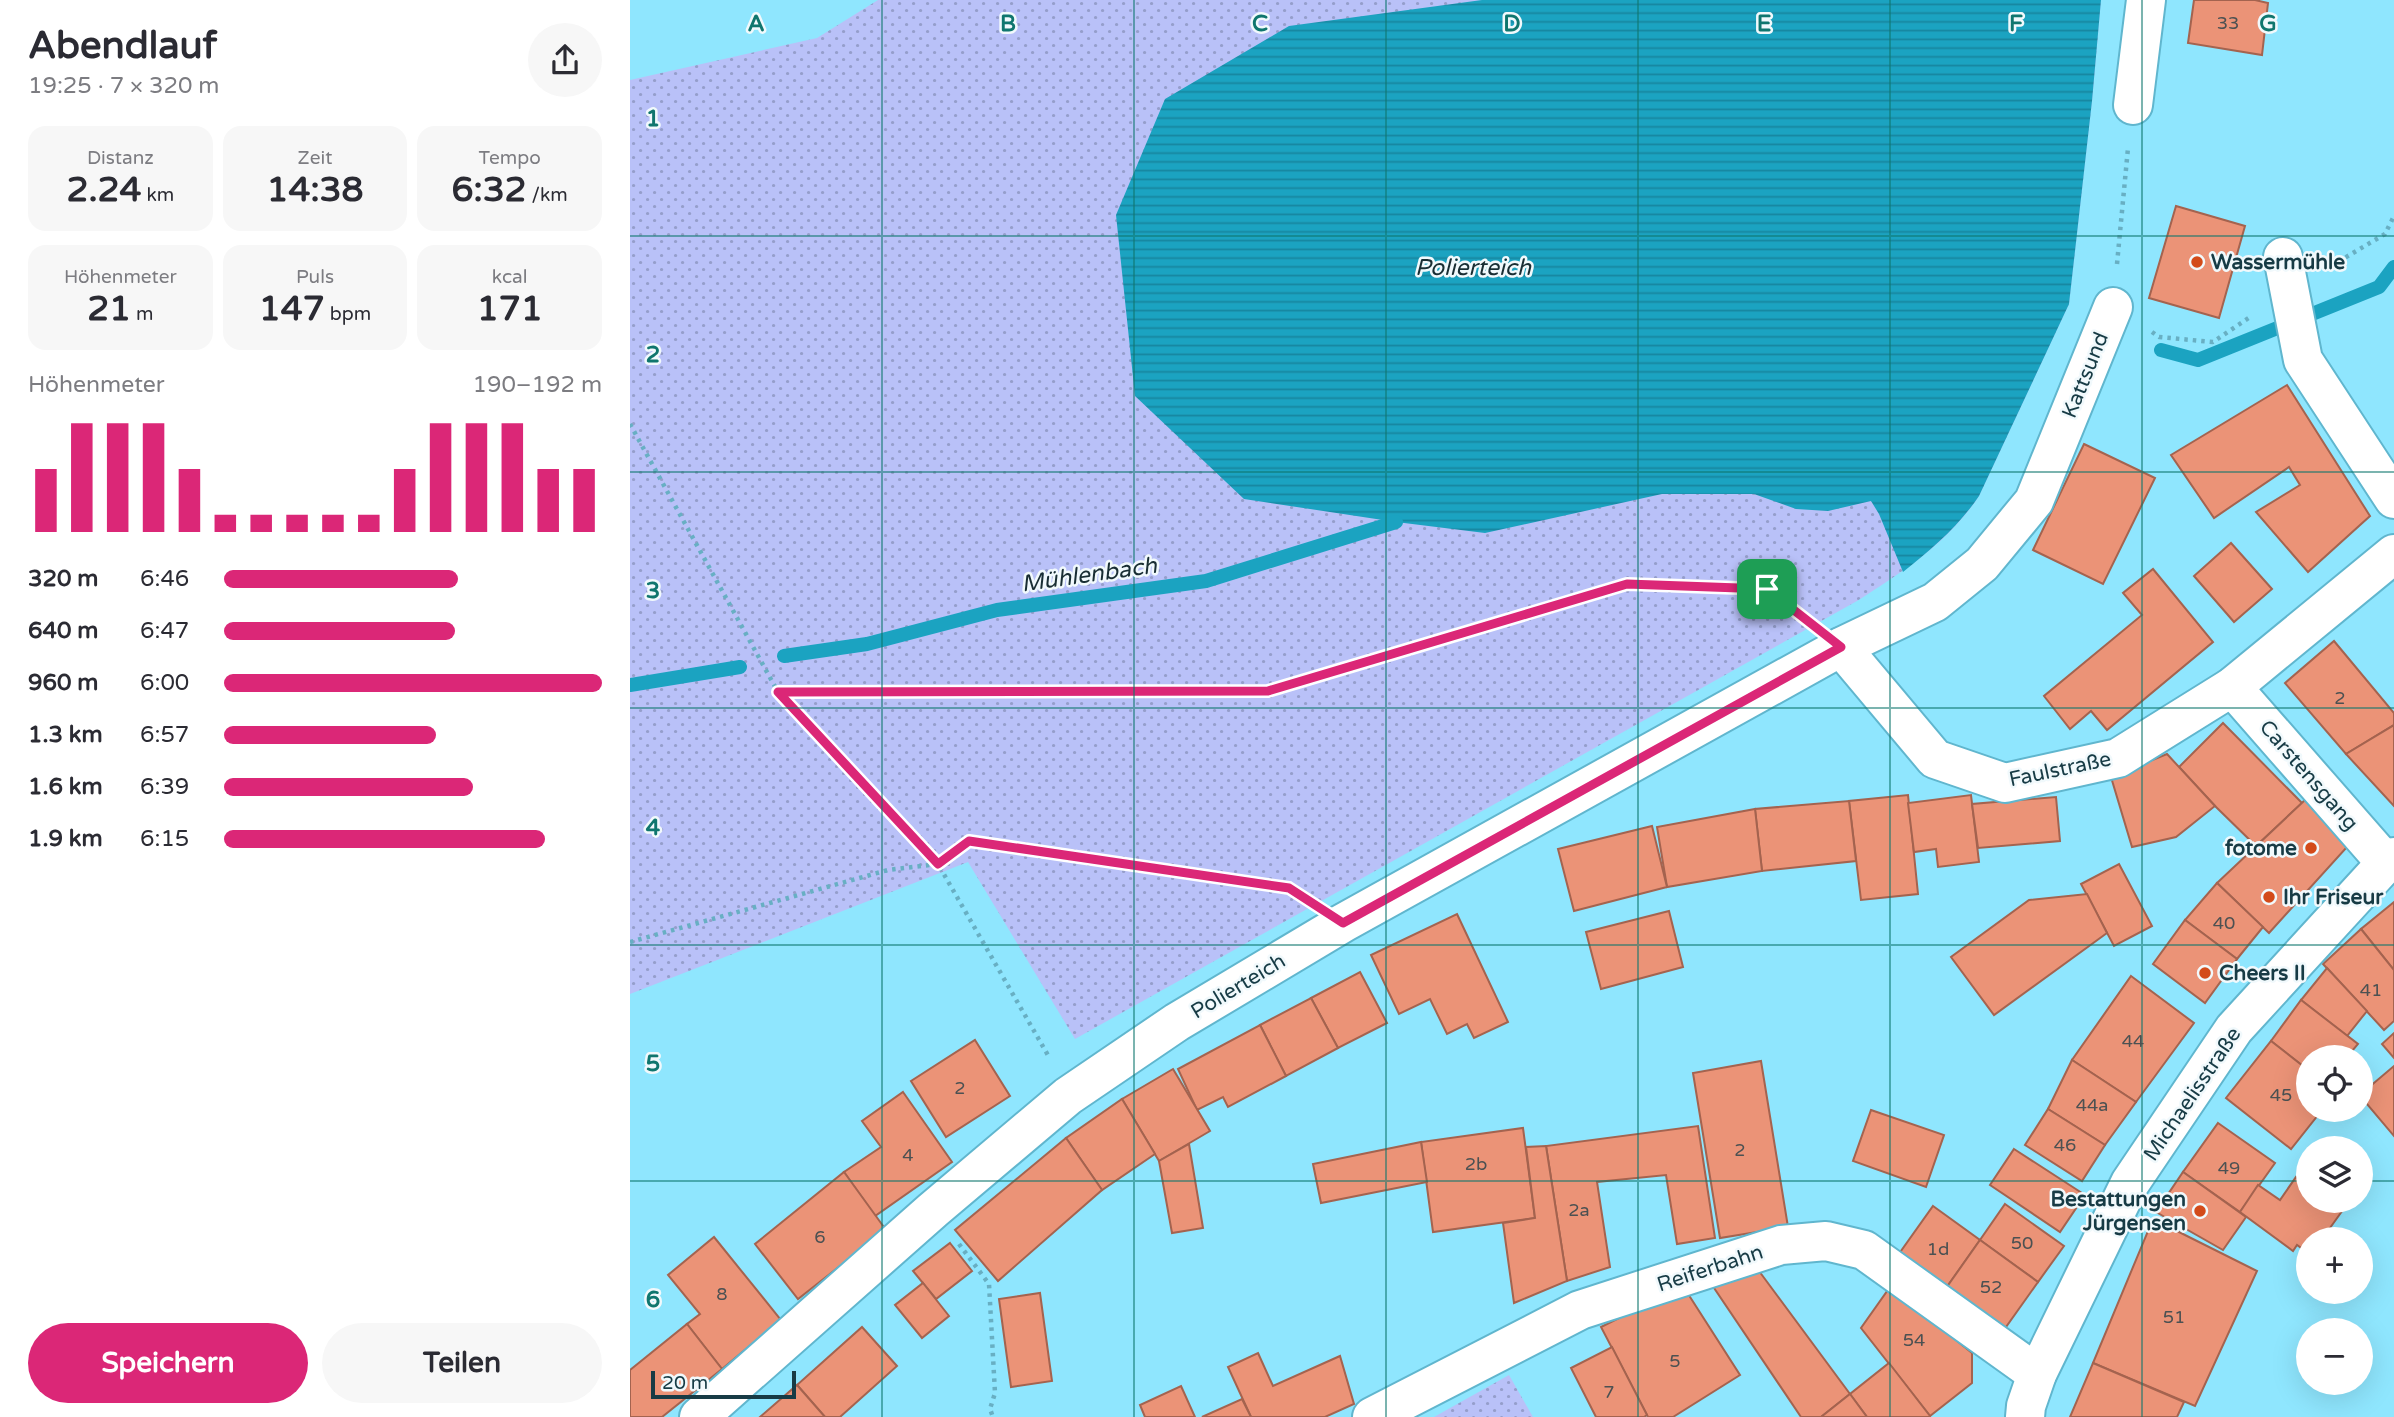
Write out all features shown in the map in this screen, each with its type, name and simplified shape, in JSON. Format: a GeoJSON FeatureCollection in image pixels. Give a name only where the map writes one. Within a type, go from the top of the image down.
{"type":"FeatureCollection","features":[{"type":"Feature","properties":{"kind":"street"},"geometry":{"type":"LineString","coordinates":[[2133,105],[2146,0]]}},
{"type":"Feature","properties":{"kind":"street"},"geometry":{"type":"LineString","coordinates":[[2287,283],[2303,360],[2394,499]]}},
{"type":"Feature","properties":{"kind":"street","name":"Kattsund"},"geometry":{"type":"LineString","coordinates":[[1841,647],[1935,602],[1982,564],[2034,501],[2113,307]]}},
{"type":"Feature","properties":{"kind":"street","name":"Faulstraße"},"geometry":{"type":"LineString","coordinates":[[1841,647],[1935,759],[2005,783],[2118,758],[2232,687],[2394,554]]}},
{"type":"Feature","properties":{"kind":"street","name":"Polierteich"},"geometry":{"type":"LineString","coordinates":[[699,1417],[933,1210],[1068,1096],[1177,1022],[1343,923],[1841,647]]}},
{"type":"Feature","properties":{"kind":"street","name":"Carstensgang"},"geometry":{"type":"LineString","coordinates":[[2232,687],[2390,860]]}},
{"type":"Feature","properties":{"kind":"street","name":"Michaelisstraße"},"geometry":{"type":"LineString","coordinates":[[2025,1404],[2130,1183],[2234,1029],[2390,860]]}},
{"type":"Feature","properties":{"kind":"street","name":"Reiferbahn"},"geometry":{"type":"LineString","coordinates":[[1372,1417],[1580,1310],[1781,1245],[1826,1241],[1864,1251],[2025,1404]]}},
{"type":"Feature","properties":{"kind":"path","name":"Kattsund"},"geometry":{"type":"LineString","coordinates":[[2113,307],[2133,105]]}},
{"type":"Feature","properties":{"kind":"path"},"geometry":{"type":"LineString","coordinates":[[2287,283],[2385,234],[2394,216]]}},
{"type":"Feature","properties":{"kind":"path"},"geometry":{"type":"LineString","coordinates":[[2113,307],[2159,337],[2213,342]]}},
{"type":"Feature","properties":{"kind":"path"},"geometry":{"type":"LineString","coordinates":[[630,424],[778,692],[938,864],[1042,1042]]}},
{"type":"Feature","properties":{"kind":"path"},"geometry":{"type":"LineString","coordinates":[[778,692],[1268,691],[1627,584],[1767,589],[1841,647]]}},
{"type":"Feature","properties":{"kind":"path"},"geometry":{"type":"LineString","coordinates":[[630,942],[888,870],[938,864],[969,841],[1289,888],[1343,923]]}},
{"type":"Feature","properties":{"kind":"path"},"geometry":{"type":"LineString","coordinates":[[933,1210],[989,1284],[995,1393],[990,1409],[993,1417]]}},
{"type":"Feature","properties":{"kind":"shaded area"},"geometry":{"type":"Polygon","coordinates":[[[878,0],[2101,0],[2069,304],[1979,496],[1939,542],[1908,567],[1857,601],[1075,1039],[968,862],[630,994],[630,80],[817,38],[878,0]]]}},
{"type":"Feature","properties":{"kind":"shaded area"},"geometry":{"type":"Polygon","coordinates":[[[1509,1375],[1533,1417],[1434,1417],[1509,1375]]]}},
{"type":"Feature","properties":{"kind":"water","name":"Polierteich"},"geometry":{"type":"Polygon","coordinates":[[[1482,0],[2101,0],[2069,304],[1979,496],[1944,537],[1903,572],[1871,501],[1828,511],[1796,509],[1754,494],[1662,494],[1485,533],[1244,499],[1135,396],[1116,215],[1165,99],[1289,26],[1482,0]]]}},
{"type":"Feature","properties":{"kind":"building"},"geometry":{"type":"Polygon","coordinates":[[[2194,0],[2255,0],[2268,3],[2262,55],[2188,43],[2194,0]]]}},
{"type":"Feature","properties":{"kind":"building","name":"Wassermühle"},"geometry":{"type":"Polygon","coordinates":[[[2176,206],[2245,226],[2219,318],[2149,298],[2176,206]]]}},
{"type":"Feature","properties":{"kind":"building"},"geometry":{"type":"Polygon","coordinates":[[[2287,385],[2370,516],[2308,572],[2256,512],[2300,485],[2289,467],[2214,518],[2171,455],[2287,385]]]}},
{"type":"Feature","properties":{"kind":"building"},"geometry":{"type":"Polygon","coordinates":[[[2084,444],[2155,478],[2103,584],[2033,550],[2084,444]]]}},
{"type":"Feature","properties":{"kind":"building"},"geometry":{"type":"Polygon","coordinates":[[[2231,543],[2272,589],[2234,622],[2194,576],[2231,543]]]}},
{"type":"Feature","properties":{"kind":"building"},"geometry":{"type":"Polygon","coordinates":[[[2153,569],[2213,642],[2107,730],[2091,711],[2070,729],[2044,696],[2142,615],[2123,593],[2153,569]]]}},
{"type":"Feature","properties":{"kind":"building"},"geometry":{"type":"Polygon","coordinates":[[[2334,641],[2394,713],[2394,725],[2346,754],[2285,683],[2334,641]]]}},
{"type":"Feature","properties":{"kind":"building"},"geometry":{"type":"Polygon","coordinates":[[[2223,723],[2302,803],[2256,846],[2179,767],[2223,723]]]}},
{"type":"Feature","properties":{"kind":"building"},"geometry":{"type":"Polygon","coordinates":[[[2394,725],[2394,806],[2346,754],[2394,725]]]}},
{"type":"Feature","properties":{"kind":"building"},"geometry":{"type":"Polygon","coordinates":[[[2167,754],[2215,806],[2176,837],[2132,847],[2111,777],[2167,754]]]}},
{"type":"Feature","properties":{"kind":"building"},"geometry":{"type":"Polygon","coordinates":[[[1908,795],[1918,894],[1861,900],[1849,801],[1908,795]]]}},
{"type":"Feature","properties":{"kind":"building"},"geometry":{"type":"Polygon","coordinates":[[[1971,795],[1979,862],[1938,867],[1936,849],[1914,852],[1908,803],[1971,795]]]}},
{"type":"Feature","properties":{"kind":"building"},"geometry":{"type":"Polygon","coordinates":[[[2056,797],[2060,841],[1978,848],[1972,804],[2056,797]]]}},
{"type":"Feature","properties":{"kind":"building"},"geometry":{"type":"Polygon","coordinates":[[[2305,800],[2347,847],[2269,933],[2217,883],[2305,800]]]}},
{"type":"Feature","properties":{"kind":"building"},"geometry":{"type":"Polygon","coordinates":[[[1849,801],[1856,861],[1762,871],[1755,809],[1849,801]]]}},
{"type":"Feature","properties":{"kind":"building"},"geometry":{"type":"Polygon","coordinates":[[[1755,809],[1762,871],[1667,887],[1657,827],[1755,809]]]}},
{"type":"Feature","properties":{"kind":"building"},"geometry":{"type":"Polygon","coordinates":[[[1652,826],[1667,887],[1574,911],[1558,849],[1652,826]]]}},
{"type":"Feature","properties":{"kind":"building"},"geometry":{"type":"Polygon","coordinates":[[[2119,864],[2152,926],[2114,946],[2081,884],[2119,864]]]}},
{"type":"Feature","properties":{"kind":"building"},"geometry":{"type":"Polygon","coordinates":[[[2217,883],[2263,927],[2237,959],[2185,920],[2217,883]]]}},
{"type":"Feature","properties":{"kind":"building"},"geometry":{"type":"Polygon","coordinates":[[[2087,894],[2107,933],[1994,1015],[1951,957],[2029,900],[2087,894]]]}},
{"type":"Feature","properties":{"kind":"building"},"geometry":{"type":"Polygon","coordinates":[[[2394,902],[2394,970],[2361,929],[2394,902]]]}},
{"type":"Feature","properties":{"kind":"building"},"geometry":{"type":"Polygon","coordinates":[[[1669,911],[1683,967],[1601,989],[1586,932],[1669,911]]]}},
{"type":"Feature","properties":{"kind":"building"},"geometry":{"type":"Polygon","coordinates":[[[1457,914],[1508,1022],[1474,1038],[1467,1024],[1447,1034],[1430,999],[1399,1014],[1371,955],[1457,914]]]}},
{"type":"Feature","properties":{"kind":"building"},"geometry":{"type":"Polygon","coordinates":[[[2185,920],[2237,959],[2205,1003],[2153,964],[2185,920]]]}},
{"type":"Feature","properties":{"kind":"building"},"geometry":{"type":"Polygon","coordinates":[[[2361,929],[2394,970],[2394,1021],[2384,1030],[2323,964],[2361,929]]]}},
{"type":"Feature","properties":{"kind":"building"},"geometry":{"type":"Polygon","coordinates":[[[2327,968],[2367,1011],[2347,1036],[2301,1000],[2327,968]]]}},
{"type":"Feature","properties":{"kind":"building"},"geometry":{"type":"Polygon","coordinates":[[[1360,972],[1387,1023],[1338,1048],[1311,998],[1360,972]]]}},
{"type":"Feature","properties":{"kind":"building"},"geometry":{"type":"Polygon","coordinates":[[[2131,976],[2194,1023],[2136,1102],[2072,1060],[2131,976]]]}},
{"type":"Feature","properties":{"kind":"building"},"geometry":{"type":"Polygon","coordinates":[[[1311,998],[1338,1048],[1286,1076],[1260,1025],[1311,998]]]}},
{"type":"Feature","properties":{"kind":"building"},"geometry":{"type":"Polygon","coordinates":[[[2301,1000],[2358,1044],[2296,1045],[2296,1061],[2271,1041],[2301,1000]]]}},
{"type":"Feature","properties":{"kind":"building"},"geometry":{"type":"Polygon","coordinates":[[[1260,1025],[1286,1076],[1228,1107],[1223,1097],[1197,1110],[1178,1069],[1260,1025]]]}},
{"type":"Feature","properties":{"kind":"building"},"geometry":{"type":"Polygon","coordinates":[[[2394,1033],[2394,1058],[2382,1044],[2394,1033]]]}},
{"type":"Feature","properties":{"kind":"building"},"geometry":{"type":"Polygon","coordinates":[[[975,1040],[1010,1096],[946,1137],[911,1081],[975,1040]]]}},
{"type":"Feature","properties":{"kind":"building"},"geometry":{"type":"Polygon","coordinates":[[[2271,1041],[2296,1061],[2296,1122],[2312,1122],[2301,1136],[2296,1136],[2296,1143],[2291,1149],[2226,1098],[2271,1041]]]}},
{"type":"Feature","properties":{"kind":"building"},"geometry":{"type":"Polygon","coordinates":[[[2072,1060],[2136,1102],[2105,1145],[2048,1109],[2072,1060]]]}},
{"type":"Feature","properties":{"kind":"building"},"geometry":{"type":"Polygon","coordinates":[[[1761,1061],[1788,1227],[1720,1238],[1693,1073],[1761,1061]]]}},
{"type":"Feature","properties":{"kind":"building"},"geometry":{"type":"Polygon","coordinates":[[[2394,1066],[2394,1136],[2373,1111],[2373,1084],[2394,1066]]]}},
{"type":"Feature","properties":{"kind":"building"},"geometry":{"type":"Polygon","coordinates":[[[1173,1069],[1210,1131],[1159,1161],[1122,1099],[1173,1069]]]}},
{"type":"Feature","properties":{"kind":"building"},"geometry":{"type":"Polygon","coordinates":[[[903,1092],[952,1162],[875,1216],[844,1172],[881,1147],[862,1121],[903,1092]]]}},
{"type":"Feature","properties":{"kind":"building"},"geometry":{"type":"Polygon","coordinates":[[[1122,1099],[1155,1154],[1102,1190],[1066,1138],[1122,1099]]]}},
{"type":"Feature","properties":{"kind":"building"},"geometry":{"type":"Polygon","coordinates":[[[2048,1109],[2105,1145],[2082,1181],[2025,1145],[2048,1109]]]}},
{"type":"Feature","properties":{"kind":"building"},"geometry":{"type":"Polygon","coordinates":[[[1871,1110],[1944,1135],[1926,1187],[1853,1161],[1871,1110]]]}},
{"type":"Feature","properties":{"kind":"building"},"geometry":{"type":"Polygon","coordinates":[[[2218,1123],[2275,1163],[2240,1212],[2183,1172],[2218,1123]]]}},
{"type":"Feature","properties":{"kind":"building"},"geometry":{"type":"Polygon","coordinates":[[[1698,1126],[1715,1238],[1677,1244],[1666,1175],[1597,1182],[1610,1267],[1567,1281],[1546,1146],[1698,1126]]]}},
{"type":"Feature","properties":{"kind":"building"},"geometry":{"type":"Polygon","coordinates":[[[1523,1128],[1535,1218],[1433,1232],[1421,1142],[1523,1128]]]}},
{"type":"Feature","properties":{"kind":"building"},"geometry":{"type":"Polygon","coordinates":[[[1066,1138],[1102,1190],[998,1281],[955,1230],[1066,1138]]]}},
{"type":"Feature","properties":{"kind":"building"},"geometry":{"type":"Polygon","coordinates":[[[1421,1142],[1427,1182],[1321,1203],[1313,1164],[1421,1142]]]}},
{"type":"Feature","properties":{"kind":"building"},"geometry":{"type":"Polygon","coordinates":[[[1189,1144],[1203,1228],[1172,1233],[1159,1161],[1189,1144]]]}},
{"type":"Feature","properties":{"kind":"building"},"geometry":{"type":"Polygon","coordinates":[[[1546,1146],[1567,1281],[1514,1303],[1503,1223],[1535,1218],[1526,1147],[1546,1146]]]}},
{"type":"Feature","properties":{"kind":"building"},"geometry":{"type":"Polygon","coordinates":[[[2014,1149],[2085,1195],[2060,1232],[1990,1185],[2014,1149]]]}},
{"type":"Feature","properties":{"kind":"building"},"geometry":{"type":"Polygon","coordinates":[[[844,1172],[886,1230],[798,1299],[755,1244],[844,1172]]]}},
{"type":"Feature","properties":{"kind":"building"},"geometry":{"type":"Polygon","coordinates":[[[2183,1172],[2246,1217],[2223,1250],[2156,1212],[2183,1172]]]}},
{"type":"Feature","properties":{"kind":"building"},"geometry":{"type":"Polygon","coordinates":[[[2296,1177],[2296,1213],[2341,1213],[2331,1227],[2296,1227],[2296,1246],[2293,1251],[2240,1212],[2258,1185],[2280,1200],[2296,1177]]]}},
{"type":"Feature","properties":{"kind":"building"},"geometry":{"type":"Polygon","coordinates":[[[2005,1204],[2064,1246],[2038,1282],[1980,1240],[2005,1204]]]}},
{"type":"Feature","properties":{"kind":"building"},"geometry":{"type":"Polygon","coordinates":[[[1933,1206],[1980,1240],[1944,1291],[1896,1258],[1933,1206]]]}},
{"type":"Feature","properties":{"kind":"building"},"geometry":{"type":"Polygon","coordinates":[[[2153,1219],[2257,1271],[2195,1406],[2093,1363],[2153,1219]]]}},
{"type":"Feature","properties":{"kind":"building"},"geometry":{"type":"Polygon","coordinates":[[[714,1237],[781,1320],[722,1369],[687,1324],[700,1314],[668,1275],[714,1237]]]}},
{"type":"Feature","properties":{"kind":"building"},"geometry":{"type":"Polygon","coordinates":[[[1980,1240],[2038,1282],[2001,1334],[1944,1291],[1980,1240]]]}},
{"type":"Feature","properties":{"kind":"building"},"geometry":{"type":"Polygon","coordinates":[[[950,1243],[972,1271],[936,1299],[913,1271],[950,1243]]]}},
{"type":"Feature","properties":{"kind":"building"},"geometry":{"type":"Polygon","coordinates":[[[1759,1271],[1850,1394],[1821,1417],[1801,1417],[1708,1279],[1759,1271]]]}},
{"type":"Feature","properties":{"kind":"building"},"geometry":{"type":"Polygon","coordinates":[[[923,1283],[949,1316],[922,1338],[895,1305],[923,1283]]]}},
{"type":"Feature","properties":{"kind":"building"},"geometry":{"type":"Polygon","coordinates":[[[1683,1286],[1740,1375],[1673,1417],[1648,1417],[1601,1327],[1683,1286]]]}},
{"type":"Feature","properties":{"kind":"building"},"geometry":{"type":"Polygon","coordinates":[[[1890,1287],[1972,1353],[1972,1383],[1930,1416],[1861,1328],[1890,1287]]]}},
{"type":"Feature","properties":{"kind":"building"},"geometry":{"type":"Polygon","coordinates":[[[1040,1293],[1052,1381],[1011,1387],[999,1299],[1040,1293]]]}},
{"type":"Feature","properties":{"kind":"building"},"geometry":{"type":"Polygon","coordinates":[[[687,1324],[722,1369],[662,1417],[630,1417],[630,1370],[687,1324]]]}},
{"type":"Feature","properties":{"kind":"building"},"geometry":{"type":"Polygon","coordinates":[[[862,1327],[897,1366],[840,1417],[825,1417],[797,1385],[862,1327]]]}},
{"type":"Feature","properties":{"kind":"building"},"geometry":{"type":"Polygon","coordinates":[[[1612,1347],[1647,1415],[1644,1417],[1596,1417],[1571,1368],[1612,1347]]]}},
{"type":"Feature","properties":{"kind":"building"},"geometry":{"type":"Polygon","coordinates":[[[1258,1353],[1273,1386],[1340,1356],[1354,1404],[1325,1417],[1251,1417],[1228,1367],[1258,1353]]]}},
{"type":"Feature","properties":{"kind":"building"},"geometry":{"type":"Polygon","coordinates":[[[1889,1363],[1929,1417],[1867,1417],[1850,1394],[1889,1363]]]}},
{"type":"Feature","properties":{"kind":"building"},"geometry":{"type":"Polygon","coordinates":[[[2093,1363],[2184,1402],[2177,1417],[2070,1417],[2093,1363]]]}},
{"type":"Feature","properties":{"kind":"building"},"geometry":{"type":"Polygon","coordinates":[[[797,1385],[825,1417],[760,1417],[797,1385]]]}},
{"type":"Feature","properties":{"kind":"building"},"geometry":{"type":"Polygon","coordinates":[[[1181,1386],[1195,1417],[1145,1417],[1140,1405],[1181,1386]]]}},
{"type":"Feature","properties":{"kind":"building"},"geometry":{"type":"Polygon","coordinates":[[[1850,1394],[1867,1417],[1821,1417],[1850,1394]]]}},
{"type":"Feature","properties":{"kind":"building"},"geometry":{"type":"Polygon","coordinates":[[[1242,1399],[1251,1417],[1202,1417],[1242,1399]]]}},
{"type":"Feature","properties":{"kind":"waterway","name":"Mühlenbach"},"geometry":{"type":"LineString","coordinates":[[2161,350],[2198,360],[2379,287],[2394,267]]}},
{"type":"Feature","properties":{"kind":"waterway","name":"Mühlenbach"},"geometry":{"type":"LineString","coordinates":[[784,656],[867,644],[997,610],[1206,581],[1396,522]]}},
{"type":"Feature","properties":{"kind":"waterway","name":"Mühlenbach"},"geometry":{"type":"LineString","coordinates":[[630,685],[740,667]]}},
{"type":"Feature","properties":{"kind":"place","name":"Wassermühle"},"geometry":{"type":"Point","coordinates":[2197,262]}},
{"type":"Feature","properties":{"kind":"place","name":"fotome"},"geometry":{"type":"Point","coordinates":[2311,848]}},
{"type":"Feature","properties":{"kind":"place","name":"Ihr Friseur"},"geometry":{"type":"Point","coordinates":[2269,897]}},
{"type":"Feature","properties":{"kind":"place","name":"Cheers II"},"geometry":{"type":"Point","coordinates":[2205,973]}},
{"type":"Feature","properties":{"kind":"place","name":"Bestattungen Jürgensen"},"geometry":{"type":"Point","coordinates":[2200,1211]}},
{"type":"Feature","properties":{"kind":"route"},"geometry":{"type":"LineString","coordinates":[[1627,584],[1767,589],[1841,647],[1343,923],[1289,888],[969,841],[938,864],[778,692],[1268,691],[1627,584]]}}]}
